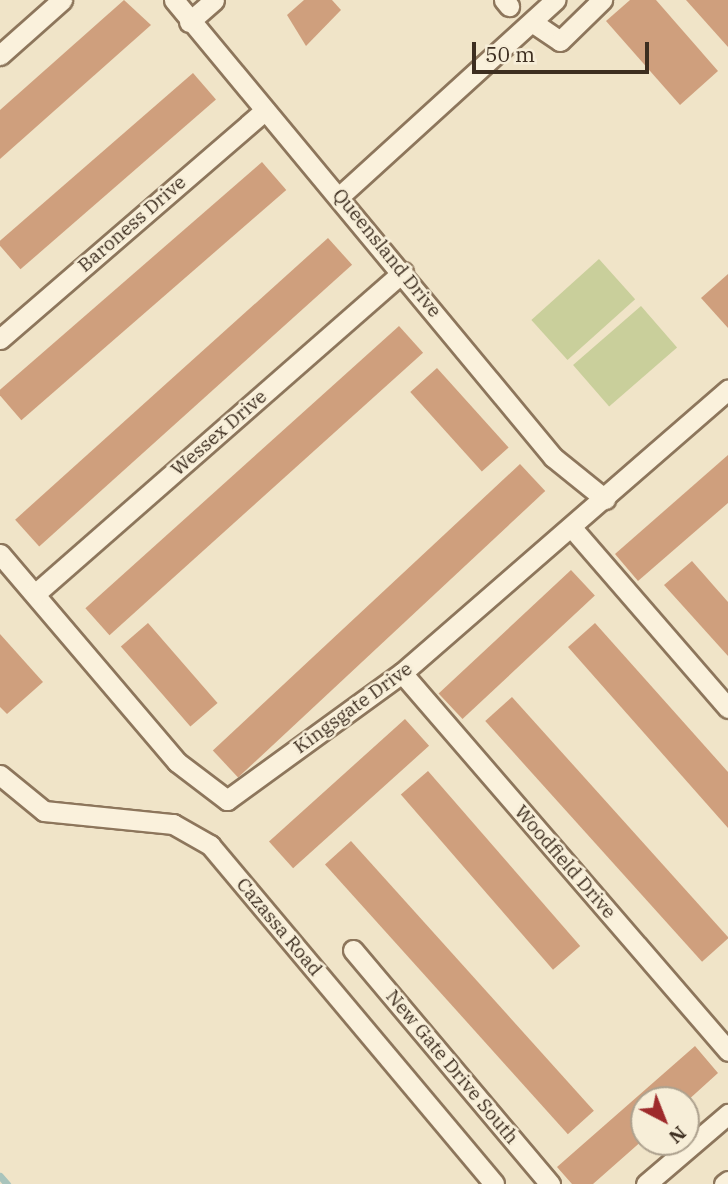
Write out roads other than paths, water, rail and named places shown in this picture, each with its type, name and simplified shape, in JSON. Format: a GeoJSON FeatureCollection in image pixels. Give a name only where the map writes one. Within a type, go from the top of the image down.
{"type":"FeatureCollection","features":[{"type":"Feature","properties":{"kind":"street"},"geometry":{"type":"LineString","coordinates":[[0,55],[62,0]]}},
{"type":"Feature","properties":{"kind":"street","name":"Queensland Drive"},"geometry":{"type":"LineString","coordinates":[[174,0],[189,22],[264,110],[341,195],[553,457],[606,499]]}},
{"type":"Feature","properties":{"kind":"street"},"geometry":{"type":"LineString","coordinates":[[189,22],[214,0]]}},
{"type":"Feature","properties":{"kind":"street"},"geometry":{"type":"LineString","coordinates":[[341,195],[535,24],[555,0]]}},
{"type":"Feature","properties":{"kind":"street"},"geometry":{"type":"LineString","coordinates":[[535,24],[560,41],[602,0]]}},
{"type":"Feature","properties":{"kind":"street","name":"Baroness Drive"},"geometry":{"type":"LineString","coordinates":[[0,339],[264,110]]}},
{"type":"Feature","properties":{"kind":"street","name":"Wessex Drive"},"geometry":{"type":"LineString","coordinates":[[35,594],[403,272]]}},
{"type":"Feature","properties":{"kind":"street","name":"Kingsgate Drive"},"geometry":{"type":"LineString","coordinates":[[0,554],[177,762],[227,800],[401,673],[606,499],[728,390]]}},
{"type":"Feature","properties":{"kind":"street"},"geometry":{"type":"LineString","coordinates":[[572,528],[728,708]]}},
{"type":"Feature","properties":{"kind":"street","name":"Woodfield Drive"},"geometry":{"type":"LineString","coordinates":[[401,673],[728,1051]]}},
{"type":"Feature","properties":{"kind":"street","name":"Cazassa Road"},"geometry":{"type":"LineString","coordinates":[[0,775],[44,811],[173,824],[210,845],[494,1184]]}},
{"type":"Feature","properties":{"kind":"street","name":"New Gate Drive South"},"geometry":{"type":"LineString","coordinates":[[353,950],[550,1184]]}},
{"type":"Feature","properties":{"kind":"street"},"geometry":{"type":"LineString","coordinates":[[646,1184],[728,1114]]}},
{"type":"Feature","properties":{"kind":"waterway"},"geometry":{"type":"LineString","coordinates":[[0,1176],[7,1184]]}}]}
